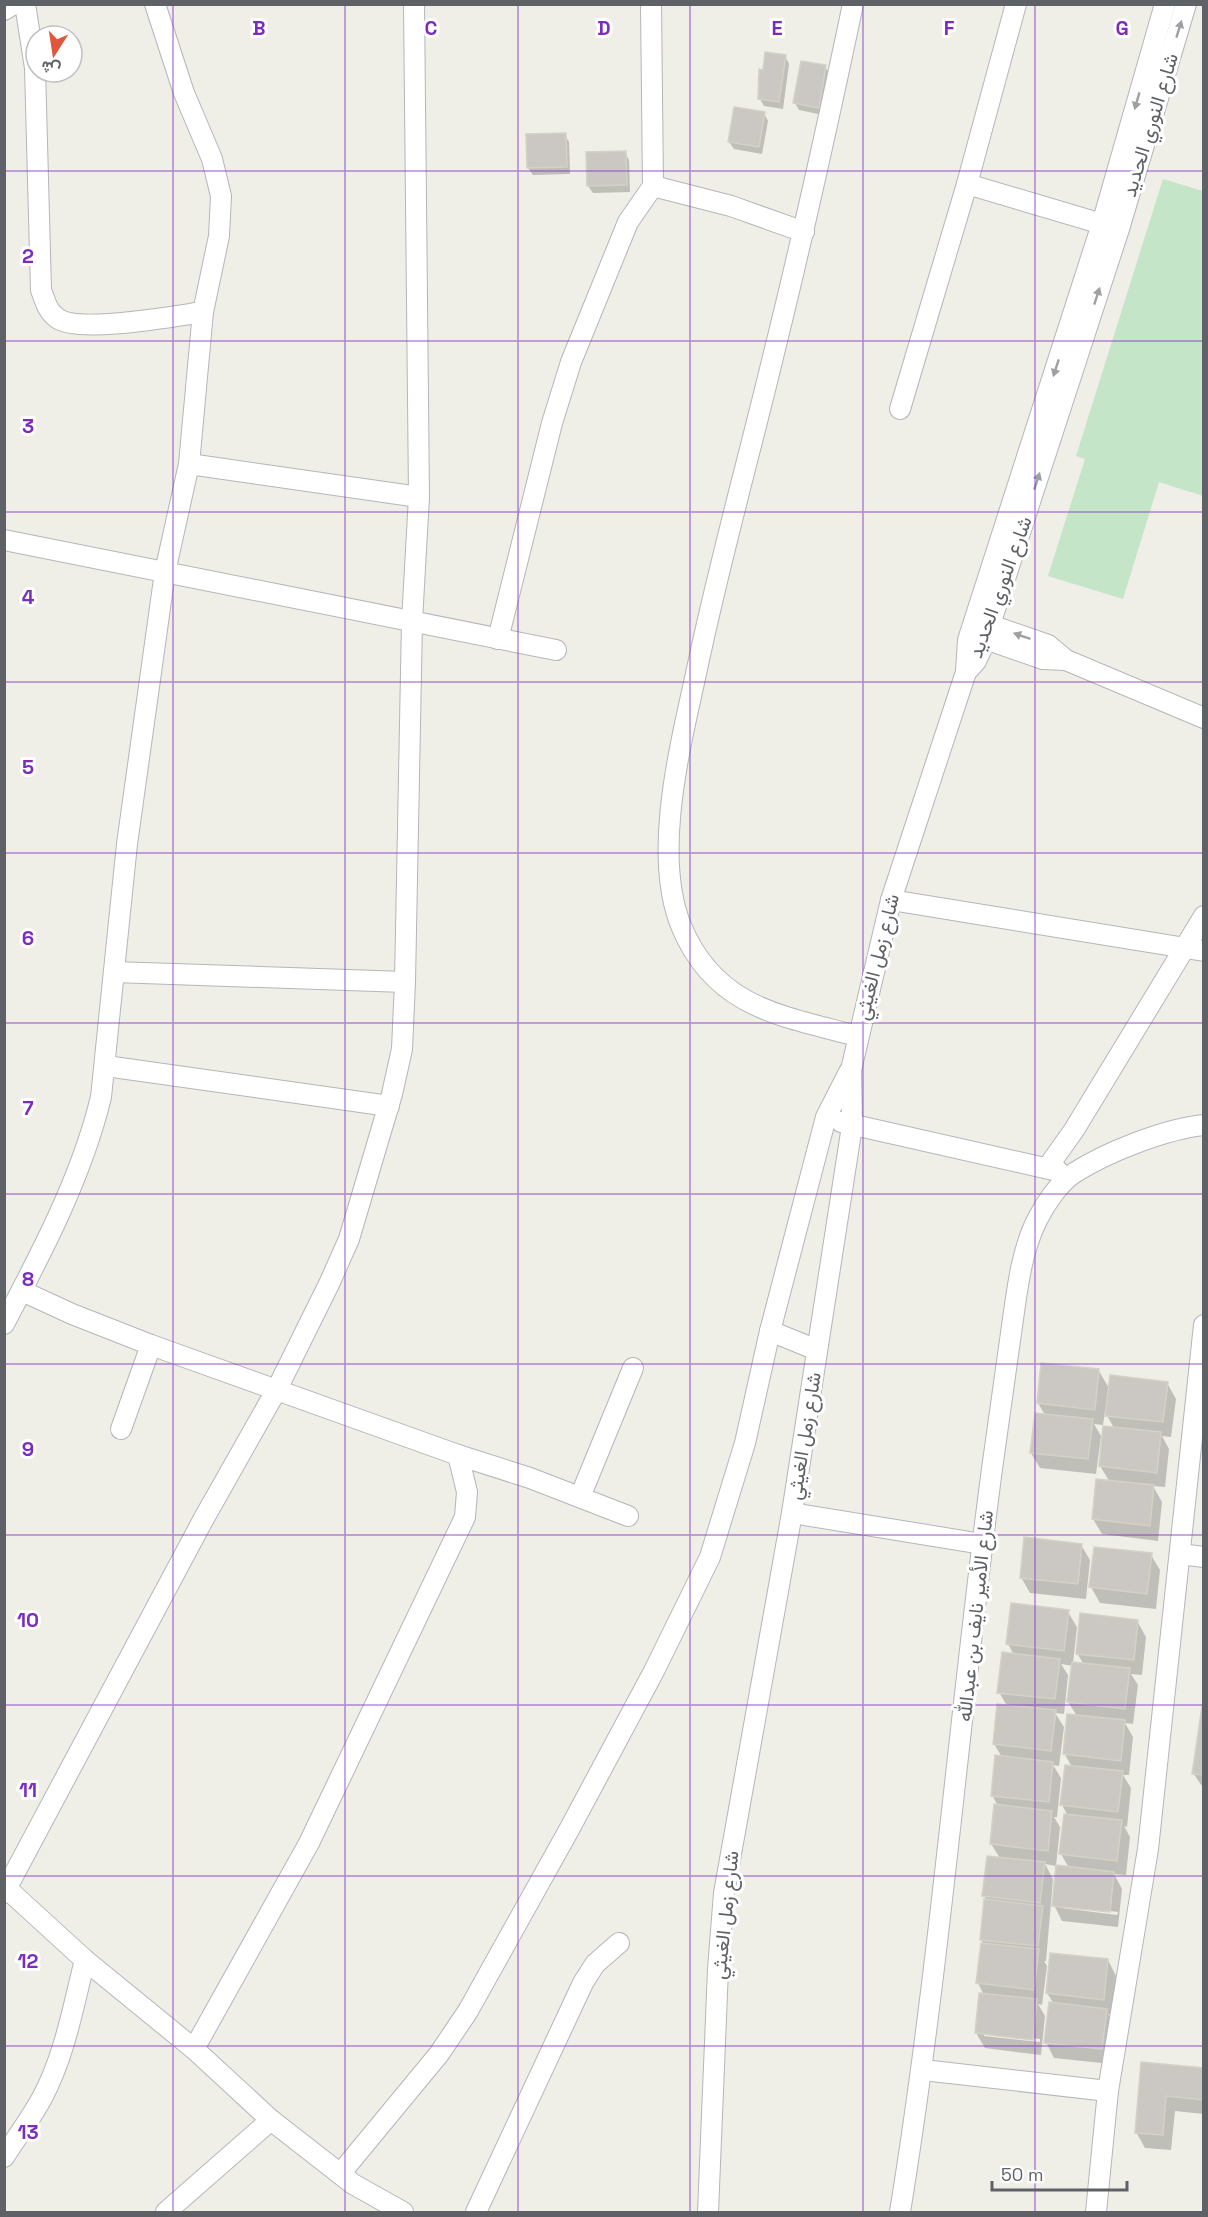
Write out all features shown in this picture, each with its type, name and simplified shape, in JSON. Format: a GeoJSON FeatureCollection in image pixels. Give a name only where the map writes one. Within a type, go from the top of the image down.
{"type":"FeatureCollection","features":[{"type":"Feature","properties":{"kind":"street"},"geometry":{"type":"LineString","coordinates":[[4,10],[15,4]]}},
{"type":"Feature","properties":{"kind":"street"},"geometry":{"type":"LineString","coordinates":[[26,4],[35,68],[41,290],[48,309],[58,319],[76,324],[149,320],[203,312]]}},
{"type":"Feature","properties":{"kind":"street"},"geometry":{"type":"LineString","coordinates":[[4,1324],[22,1291],[79,1166],[94,1127],[106,1066],[127,844],[165,572],[189,464],[203,312],[219,236],[221,196],[212,159],[184,93],[155,4]]}},
{"type":"Feature","properties":{"kind":"street"},"geometry":{"type":"LineString","coordinates":[[403,2212],[340,2174],[271,2120],[194,2049],[85,1960],[5,1889],[203,1520],[277,1389],[349,1239],[388,1106],[402,1049],[412,621],[420,497],[414,4]]}},
{"type":"Feature","properties":{"kind":"street"},"geometry":{"type":"LineString","coordinates":[[498,639],[552,423],[571,362],[628,222],[653,186],[651,4]]}},
{"type":"Feature","properties":{"kind":"street"},"geometry":{"type":"LineString","coordinates":[[853,4],[804,232],[708,615],[674,781],[669,863],[681,927],[697,955],[720,984],[753,1006],[857,1036]]}},
{"type":"Feature","properties":{"kind":"street"},"geometry":{"type":"LineString","coordinates":[[900,409],[967,184],[1016,4]]}},
{"type":"Feature","properties":{"kind":"street","name":"شارع النوري الحديد"},"geometry":{"type":"LineString","coordinates":[[966,672],[976,661],[980,629],[1102,224],[1165,4]]}},
{"type":"Feature","properties":{"kind":"street","name":"شارع النوري الحديد"},"geometry":{"type":"LineString","coordinates":[[980,629],[1119,229],[1186,4]]}},
{"type":"Feature","properties":{"kind":"street"},"geometry":{"type":"LineString","coordinates":[[967,184],[1102,224]]}},
{"type":"Feature","properties":{"kind":"street"},"geometry":{"type":"LineString","coordinates":[[653,186],[731,206],[804,232]]}},
{"type":"Feature","properties":{"kind":"street"},"geometry":{"type":"LineString","coordinates":[[189,464],[420,497]]}},
{"type":"Feature","properties":{"kind":"street"},"geometry":{"type":"LineString","coordinates":[[4,540],[556,650]]}},
{"type":"Feature","properties":{"kind":"street"},"geometry":{"type":"LineString","coordinates":[[980,629],[1043,659],[1066,660],[1203,718]]}},
{"type":"Feature","properties":{"kind":"street","name":"شارع زمل الغيثي"},"geometry":{"type":"LineString","coordinates":[[708,2212],[717,1981],[724,1893],[792,1513],[852,1126],[851,1070],[857,1036],[891,900],[966,672]]}},
{"type":"Feature","properties":{"kind":"street"},"geometry":{"type":"LineString","coordinates":[[891,900],[1195,949]]}},
{"type":"Feature","properties":{"kind":"street"},"geometry":{"type":"LineString","coordinates":[[1047,1168],[1195,949],[1203,915]]}},
{"type":"Feature","properties":{"kind":"street"},"geometry":{"type":"LineString","coordinates":[[114,972],[405,982]]}},
{"type":"Feature","properties":{"kind":"street"},"geometry":{"type":"LineString","coordinates":[[106,1066],[388,1106]]}},
{"type":"Feature","properties":{"kind":"street"},"geometry":{"type":"LineString","coordinates":[[340,2174],[439,2054],[468,2011],[654,1671],[710,1557],[745,1443],[770,1331],[826,1117],[851,1070]]}},
{"type":"Feature","properties":{"kind":"street"},"geometry":{"type":"LineString","coordinates":[[826,1117],[852,1126],[1072,1174]]}},
{"type":"Feature","properties":{"kind":"street","name":"شارع الأمير نايف بن عبدالله"},"geometry":{"type":"LineString","coordinates":[[900,2212],[923,2070],[982,1544],[1016,1298],[1029,1238],[1037,1219],[1053,1194],[1072,1174],[1141,1142],[1188,1127],[1203,1125]]}},
{"type":"Feature","properties":{"kind":"street"},"geometry":{"type":"LineString","coordinates":[[22,1291],[72,1314],[151,1345],[628,1516]]}},
{"type":"Feature","properties":{"kind":"street"},"geometry":{"type":"LineString","coordinates":[[1096,2212],[1108,2091],[1148,1849],[1203,1325]]}},
{"type":"Feature","properties":{"kind":"street"},"geometry":{"type":"LineString","coordinates":[[770,1331],[817,1350]]}},
{"type":"Feature","properties":{"kind":"street"},"geometry":{"type":"LineString","coordinates":[[121,1429],[151,1345]]}},
{"type":"Feature","properties":{"kind":"street"},"geometry":{"type":"LineString","coordinates":[[580,1497],[633,1368]]}},
{"type":"Feature","properties":{"kind":"street"},"geometry":{"type":"LineString","coordinates":[[194,2049],[300,1861],[465,1517],[467,1492],[458,1455]]}},
{"type":"Feature","properties":{"kind":"street"},"geometry":{"type":"LineString","coordinates":[[792,1513],[982,1544]]}},
{"type":"Feature","properties":{"kind":"street"},"geometry":{"type":"LineString","coordinates":[[1180,1554],[1203,1557]]}},
{"type":"Feature","properties":{"kind":"street"},"geometry":{"type":"LineString","coordinates":[[476,2212],[583,1983],[595,1964],[619,1943]]}},
{"type":"Feature","properties":{"kind":"street"},"geometry":{"type":"LineString","coordinates":[[4,2157],[42,2098],[55,2069],[85,1960]]}},
{"type":"Feature","properties":{"kind":"street"},"geometry":{"type":"LineString","coordinates":[[923,2070],[1108,2091]]}},
{"type":"Feature","properties":{"kind":"street"},"geometry":{"type":"LineString","coordinates":[[165,2212],[271,2120]]}},
{"type":"Feature","properties":{"kind":"green space"},"geometry":{"type":"Polygon","coordinates":[[[1163,179],[1203,191],[1203,496],[1159,482],[1123,599],[1048,576],[1085,459],[1076,456],[1163,179]]]}},
{"type":"Feature","properties":{"kind":"building"},"geometry":{"type":"Polygon","coordinates":[[[765,52],[786,55],[779,102],[758,99],[759,69],[763,70],[765,52]]]}},
{"type":"Feature","properties":{"kind":"building"},"geometry":{"type":"Polygon","coordinates":[[[801,61],[826,65],[819,108],[793,103],[801,61]]]}},
{"type":"Feature","properties":{"kind":"building"},"geometry":{"type":"Polygon","coordinates":[[[734,107],[765,112],[759,147],[728,142],[734,107]]]}},
{"type":"Feature","properties":{"kind":"building"},"geometry":{"type":"Polygon","coordinates":[[[566,133],[567,167],[527,168],[526,134],[566,133]]]}},
{"type":"Feature","properties":{"kind":"building"},"geometry":{"type":"Polygon","coordinates":[[[626,151],[627,185],[587,186],[586,152],[626,151]]]}},
{"type":"Feature","properties":{"kind":"building"},"geometry":{"type":"Polygon","coordinates":[[[1041,1363],[1099,1369],[1095,1410],[1037,1403],[1041,1363]]]}},
{"type":"Feature","properties":{"kind":"building"},"geometry":{"type":"Polygon","coordinates":[[[1110,1375],[1168,1382],[1163,1422],[1105,1416],[1110,1375]]]}},
{"type":"Feature","properties":{"kind":"building"},"geometry":{"type":"Polygon","coordinates":[[[1035,1413],[1093,1419],[1088,1459],[1030,1453],[1035,1413]]]}},
{"type":"Feature","properties":{"kind":"building"},"geometry":{"type":"Polygon","coordinates":[[[1103,1426],[1161,1432],[1157,1473],[1099,1466],[1103,1426]]]}},
{"type":"Feature","properties":{"kind":"building"},"geometry":{"type":"Polygon","coordinates":[[[1096,1479],[1154,1485],[1150,1526],[1092,1519],[1096,1479]]]}},
{"type":"Feature","properties":{"kind":"building"},"geometry":{"type":"Polygon","coordinates":[[[1024,1537],[1082,1544],[1078,1584],[1020,1578],[1024,1537]]]}},
{"type":"Feature","properties":{"kind":"building"},"geometry":{"type":"Polygon","coordinates":[[[1094,1547],[1152,1553],[1147,1594],[1089,1587],[1094,1547]]]}},
{"type":"Feature","properties":{"kind":"building"},"geometry":{"type":"Polygon","coordinates":[[[1011,1603],[1069,1610],[1064,1651],[1006,1644],[1011,1603]]]}},
{"type":"Feature","properties":{"kind":"building"},"geometry":{"type":"Polygon","coordinates":[[[1080,1613],[1138,1620],[1134,1660],[1076,1654],[1080,1613]]]}},
{"type":"Feature","properties":{"kind":"building"},"geometry":{"type":"Polygon","coordinates":[[[1002,1652],[1060,1659],[1055,1699],[997,1693],[1002,1652]]]}},
{"type":"Feature","properties":{"kind":"building"},"geometry":{"type":"Polygon","coordinates":[[[1072,1662],[1130,1668],[1125,1709],[1067,1702],[1072,1662]]]}},
{"type":"Feature","properties":{"kind":"building"},"geometry":{"type":"Polygon","coordinates":[[[1204,1693],[1204,1775],[1192,1774],[1204,1693]]]}},
{"type":"Feature","properties":{"kind":"building"},"geometry":{"type":"Polygon","coordinates":[[[997,1704],[1056,1710],[1051,1751],[993,1744],[997,1704]]]}},
{"type":"Feature","properties":{"kind":"building"},"geometry":{"type":"Polygon","coordinates":[[[1067,1714],[1125,1720],[1121,1761],[1063,1754],[1067,1714]]]}},
{"type":"Feature","properties":{"kind":"building"},"geometry":{"type":"Polygon","coordinates":[[[995,1755],[1053,1762],[1049,1802],[991,1796],[995,1755]]]}},
{"type":"Feature","properties":{"kind":"building"},"geometry":{"type":"Polygon","coordinates":[[[1065,1765],[1123,1771],[1118,1812],[1060,1805],[1065,1765]]]}},
{"type":"Feature","properties":{"kind":"building"},"geometry":{"type":"Polygon","coordinates":[[[994,1804],[1052,1811],[1048,1851],[990,1844],[994,1804]]]}},
{"type":"Feature","properties":{"kind":"building"},"geometry":{"type":"Polygon","coordinates":[[[1064,1814],[1122,1820],[1117,1861],[1059,1854],[1064,1814]]]}},
{"type":"Feature","properties":{"kind":"building"},"geometry":{"type":"Polygon","coordinates":[[[987,1856],[1045,1862],[1040,1903],[982,1896],[987,1856]]]}},
{"type":"Feature","properties":{"kind":"building"},"geometry":{"type":"Polygon","coordinates":[[[1056,1865],[1114,1872],[1110,1912],[1052,1906],[1056,1865]]]}},
{"type":"Feature","properties":{"kind":"building"},"geometry":{"type":"Polygon","coordinates":[[[984,1899],[1043,1906],[1038,1946],[980,1940],[984,1899]]]}},
{"type":"Feature","properties":{"kind":"building"},"geometry":{"type":"Polygon","coordinates":[[[981,1943],[1039,1949],[1034,1990],[976,1983],[981,1943]]]}},
{"type":"Feature","properties":{"kind":"building"},"geometry":{"type":"Polygon","coordinates":[[[1050,1953],[1108,1959],[1104,2000],[1046,1993],[1050,1953]]]}},
{"type":"Feature","properties":{"kind":"building"},"geometry":{"type":"Polygon","coordinates":[[[979,1993],[1037,1999],[1033,2040],[975,2033],[979,1993]]]}},
{"type":"Feature","properties":{"kind":"building"},"geometry":{"type":"Polygon","coordinates":[[[1049,2002],[1107,2009],[1102,2049],[1044,2043],[1049,2002]]]}},
{"type":"Feature","properties":{"kind":"building"},"geometry":{"type":"Polygon","coordinates":[[[1141,2062],[1204,2068],[1204,2100],[1166,2096],[1163,2135],[1135,2133],[1141,2062]]]}}]}
